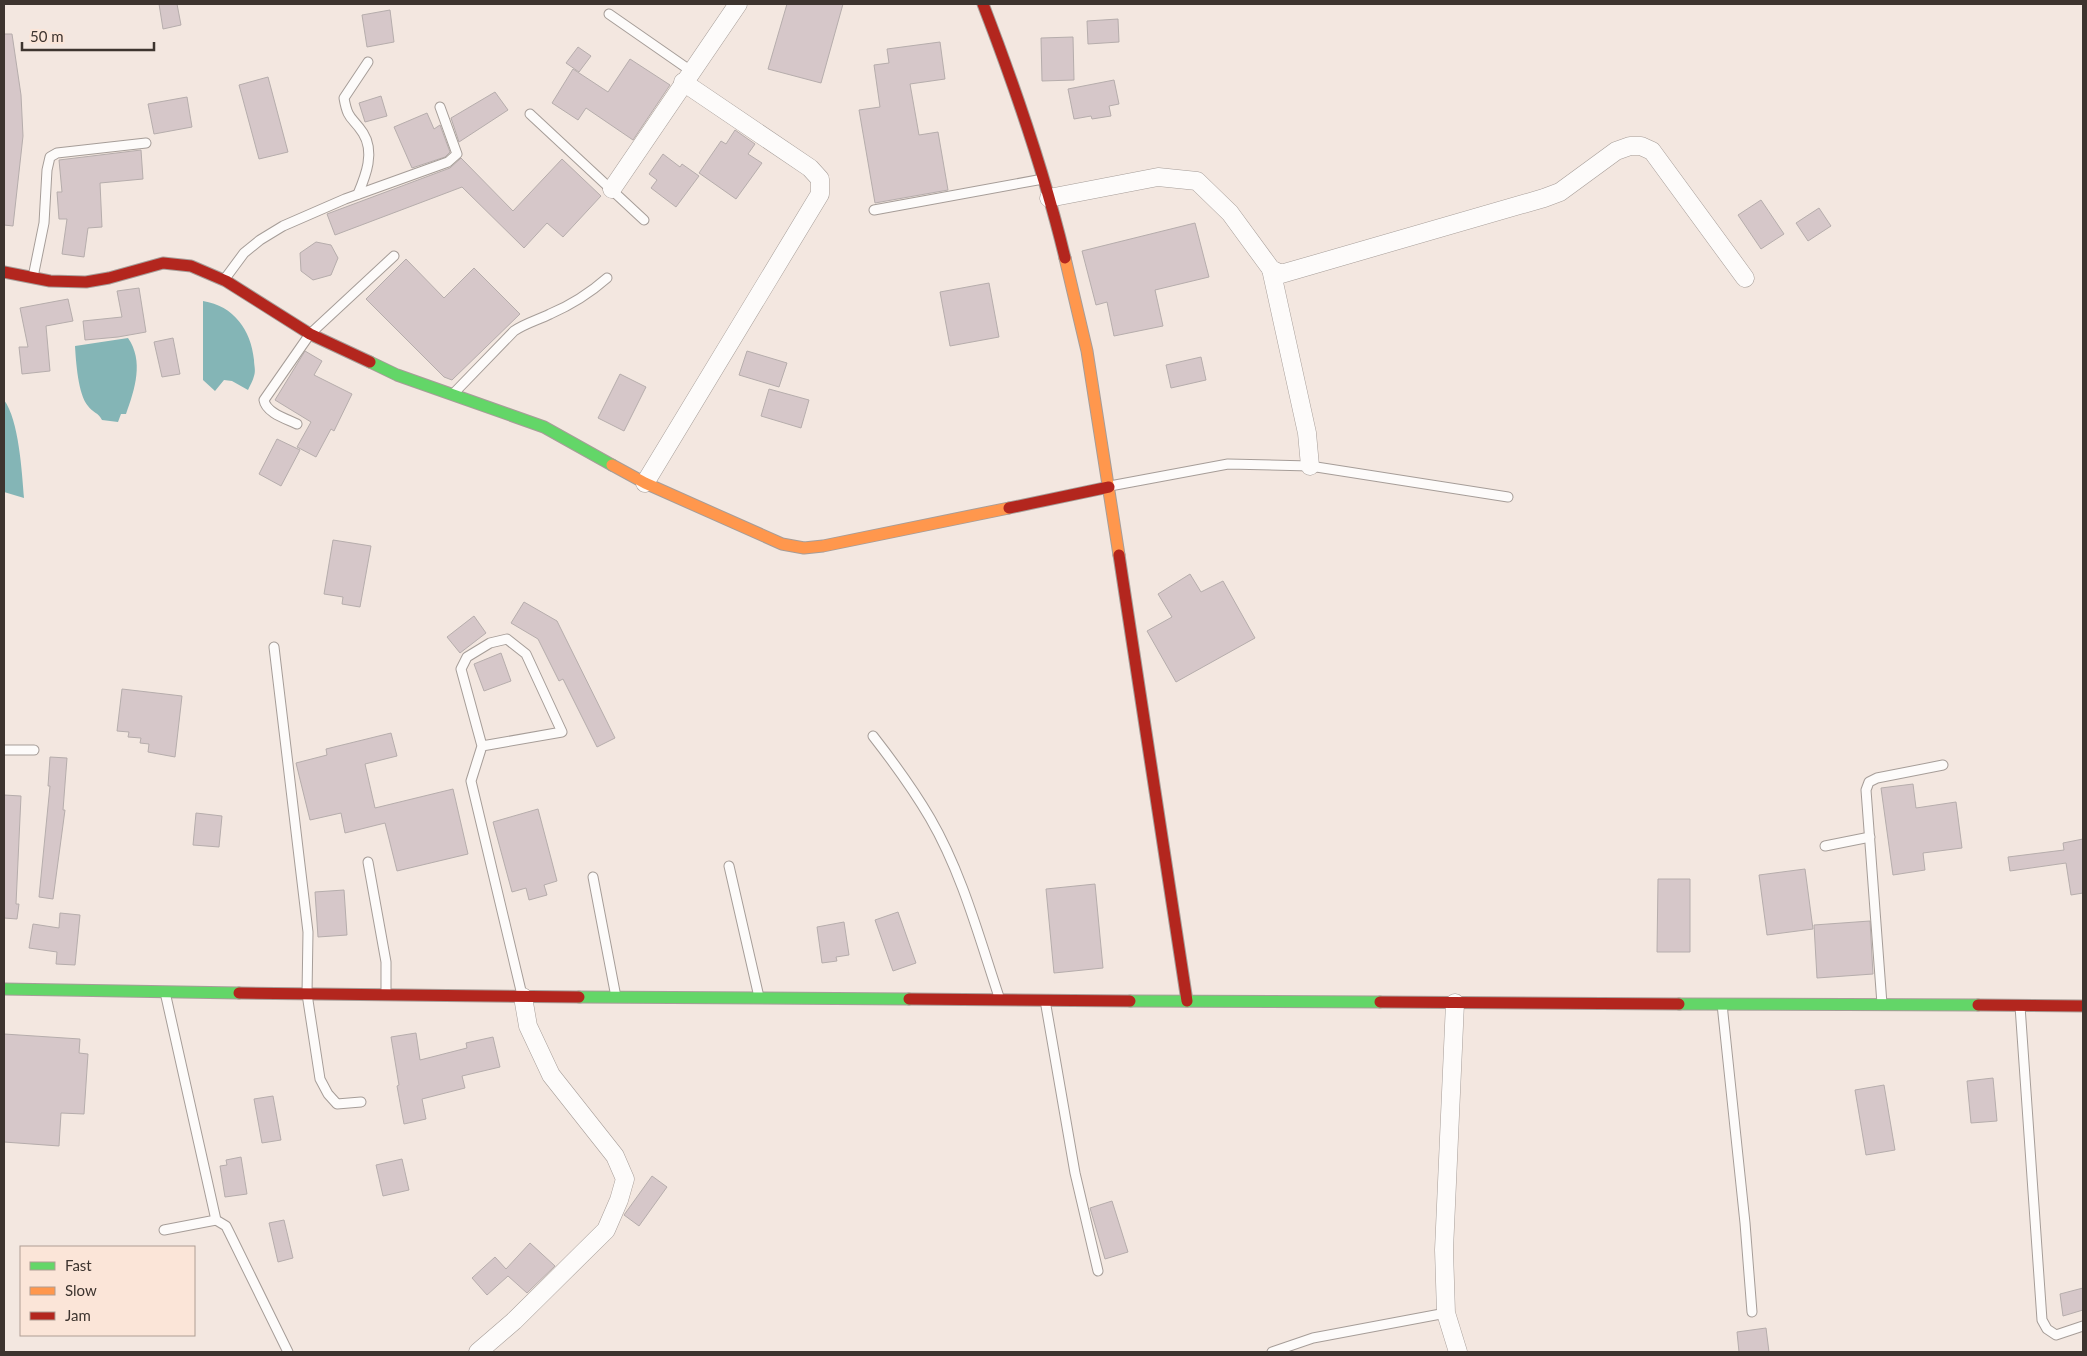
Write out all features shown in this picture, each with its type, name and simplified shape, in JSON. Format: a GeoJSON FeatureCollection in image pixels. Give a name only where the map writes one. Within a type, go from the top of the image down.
{"type":"FeatureCollection","features":[{"type":"Feature","properties":{"kind":"street"},"geometry":{"type":"LineString","coordinates":[[612,189],[738,4]]}},
{"type":"Feature","properties":{"kind":"street"},"geometry":{"type":"LineString","coordinates":[[983,4],[1010,74],[1049,198],[1087,351],[1110,486],[1187,1001]]}},
{"type":"Feature","properties":{"kind":"street"},"geometry":{"type":"LineString","coordinates":[[644,483],[820,194],[820,179],[810,168],[687,77]]}},
{"type":"Feature","properties":{"kind":"street"},"geometry":{"type":"LineString","coordinates":[[1271,269],[1281,274],[1544,198],[1560,192],[1616,152],[1630,146],[1641,146],[1652,151],[1745,278]]}},
{"type":"Feature","properties":{"kind":"street"},"geometry":{"type":"LineString","coordinates":[[1049,198],[1158,177],[1197,181],[1230,213],[1271,269],[1306,433],[1310,466]]}},
{"type":"Feature","properties":{"kind":"street"},"geometry":{"type":"LineString","coordinates":[[4,272],[50,281],[86,282],[109,278],[162,263],[191,266],[224,280],[310,334],[397,375],[544,427],[644,483],[782,544],[804,548],[824,546],[1110,486]]}},
{"type":"Feature","properties":{"kind":"street"},"geometry":{"type":"LineString","coordinates":[[4,989],[616,998],[2083,1006]]}},
{"type":"Feature","properties":{"kind":"street"},"geometry":{"type":"LineString","coordinates":[[478,1352],[514,1321],[606,1230],[619,1200],[625,1179],[615,1156],[552,1075],[528,1026],[523,997]]}},
{"type":"Feature","properties":{"kind":"street"},"geometry":{"type":"LineString","coordinates":[[1455,1003],[1444,1250],[1446,1312],[1458,1352]]}},
{"type":"Feature","properties":{"kind":"lane"},"geometry":{"type":"LineString","coordinates":[[609,14],[687,77]]}},
{"type":"Feature","properties":{"kind":"lane"},"geometry":{"type":"LineString","coordinates":[[358,194],[367,171],[370,154],[363,133],[350,120],[344,98],[368,62]]}},
{"type":"Feature","properties":{"kind":"lane"},"geometry":{"type":"LineString","coordinates":[[224,280],[244,253],[260,240],[283,226],[358,194],[448,162],[454,158],[456,154],[440,107]]}},
{"type":"Feature","properties":{"kind":"lane"},"geometry":{"type":"LineString","coordinates":[[530,114],[644,220]]}},
{"type":"Feature","properties":{"kind":"lane"},"geometry":{"type":"LineString","coordinates":[[32,278],[44,223],[47,170],[50,157],[57,153],[146,143]]}},
{"type":"Feature","properties":{"kind":"lane"},"geometry":{"type":"LineString","coordinates":[[874,210],[1043,179]]}},
{"type":"Feature","properties":{"kind":"lane"},"geometry":{"type":"LineString","coordinates":[[297,424],[273,412],[265,405],[264,400],[310,334],[394,256]]}},
{"type":"Feature","properties":{"kind":"lane"},"geometry":{"type":"LineString","coordinates":[[452,395],[514,331],[525,324],[550,315],[588,294],[607,278]]}},
{"type":"Feature","properties":{"kind":"lane"},"geometry":{"type":"LineString","coordinates":[[1110,486],[1228,464],[1310,466],[1508,497]]}},
{"type":"Feature","properties":{"kind":"lane"},"geometry":{"type":"LineString","coordinates":[[482,746],[562,732],[526,654],[507,639],[490,643],[467,657],[461,668],[482,746],[471,781],[523,997]]}},
{"type":"Feature","properties":{"kind":"lane"},"geometry":{"type":"LineString","coordinates":[[274,647],[308,932],[307,994],[320,1079],[328,1094],[337,1104],[361,1102]]}},
{"type":"Feature","properties":{"kind":"lane"},"geometry":{"type":"LineString","coordinates":[[874,736],[905,778],[931,820],[957,873],[1000,1000]]}},
{"type":"Feature","properties":{"kind":"lane"},"geometry":{"type":"LineString","coordinates":[[4,750],[34,750]]}},
{"type":"Feature","properties":{"kind":"lane"},"geometry":{"type":"LineString","coordinates":[[1882,1005],[1866,790],[1869,782],[1877,778],[1943,765]]}},
{"type":"Feature","properties":{"kind":"lane"},"geometry":{"type":"LineString","coordinates":[[1825,846],[1870,837]]}},
{"type":"Feature","properties":{"kind":"lane"},"geometry":{"type":"LineString","coordinates":[[368,862],[386,962],[386,995]]}},
{"type":"Feature","properties":{"kind":"lane"},"geometry":{"type":"LineString","coordinates":[[728,866],[759,999]]}},
{"type":"Feature","properties":{"kind":"lane"},"geometry":{"type":"LineString","coordinates":[[593,877],[616,998]]}},
{"type":"Feature","properties":{"kind":"lane"},"geometry":{"type":"LineString","coordinates":[[165,992],[216,1220]]}},
{"type":"Feature","properties":{"kind":"lane"},"geometry":{"type":"LineString","coordinates":[[1045,1000],[1075,1173],[1098,1271]]}},
{"type":"Feature","properties":{"kind":"lane"},"geometry":{"type":"LineString","coordinates":[[1722,1004],[1745,1223],[1752,1312]]}},
{"type":"Feature","properties":{"kind":"lane"},"geometry":{"type":"LineString","coordinates":[[2020,1005],[2042,1320],[2047,1330],[2056,1334],[2083,1326]]}},
{"type":"Feature","properties":{"kind":"lane"},"geometry":{"type":"LineString","coordinates":[[164,1230],[216,1220],[226,1226],[288,1352]]}},
{"type":"Feature","properties":{"kind":"lane"},"geometry":{"type":"LineString","coordinates":[[1272,1352],[1313,1338],[1446,1312]]}},
{"type":"Feature","properties":{"kind":"water"},"geometry":{"type":"Polygon","coordinates":[[[203,301],[224,308],[245,329],[252,349],[255,370],[254,378],[248,390],[232,381],[224,380],[215,391],[203,380],[203,301]]]}},
{"type":"Feature","properties":{"kind":"water"},"geometry":{"type":"Polygon","coordinates":[[[128,338],[136,356],[137,366],[135,385],[126,414],[121,414],[118,422],[102,420],[91,410],[82,394],[78,378],[75,346],[128,338]]]}},
{"type":"Feature","properties":{"kind":"water"},"geometry":{"type":"Polygon","coordinates":[[[4,400],[13,420],[16,433],[21,461],[24,498],[4,492],[4,400]]]}},
{"type":"Feature","properties":{"kind":"building"},"geometry":{"type":"Polygon","coordinates":[[[159,4],[177,4],[181,25],[163,29],[159,4]]]}},
{"type":"Feature","properties":{"kind":"building"},"geometry":{"type":"Polygon","coordinates":[[[787,4],[843,4],[821,83],[768,69],[787,4]]]}},
{"type":"Feature","properties":{"kind":"building"},"geometry":{"type":"Polygon","coordinates":[[[390,10],[394,42],[367,47],[362,15],[390,10]]]}},
{"type":"Feature","properties":{"kind":"building"},"geometry":{"type":"Polygon","coordinates":[[[1118,19],[1119,42],[1088,44],[1087,21],[1118,19]]]}},
{"type":"Feature","properties":{"kind":"building"},"geometry":{"type":"Polygon","coordinates":[[[4,34],[12,34],[21,95],[23,136],[13,226],[4,225],[4,34]]]}},
{"type":"Feature","properties":{"kind":"building"},"geometry":{"type":"Polygon","coordinates":[[[1073,37],[1074,80],[1042,81],[1041,38],[1073,37]]]}},
{"type":"Feature","properties":{"kind":"building"},"geometry":{"type":"Polygon","coordinates":[[[940,42],[945,79],[910,84],[919,135],[938,132],[948,190],[875,203],[859,110],[880,107],[874,65],[889,63],[887,49],[940,42]]]}},
{"type":"Feature","properties":{"kind":"building"},"geometry":{"type":"Polygon","coordinates":[[[578,47],[591,56],[579,72],[566,63],[578,47]]]}},
{"type":"Feature","properties":{"kind":"building"},"geometry":{"type":"Polygon","coordinates":[[[630,59],[670,85],[633,140],[586,108],[578,120],[552,103],[573,69],[608,92],[630,59]]]}},
{"type":"Feature","properties":{"kind":"building"},"geometry":{"type":"Polygon","coordinates":[[[268,77],[288,152],[259,159],[239,85],[268,77]]]}},
{"type":"Feature","properties":{"kind":"building"},"geometry":{"type":"Polygon","coordinates":[[[1114,80],[1119,104],[1109,106],[1111,116],[1092,119],[1091,116],[1074,119],[1068,89],[1114,80]]]}},
{"type":"Feature","properties":{"kind":"building"},"geometry":{"type":"Polygon","coordinates":[[[495,92],[508,110],[459,142],[451,118],[495,92]]]}},
{"type":"Feature","properties":{"kind":"building"},"geometry":{"type":"Polygon","coordinates":[[[381,96],[387,116],[365,122],[359,103],[381,96]]]}},
{"type":"Feature","properties":{"kind":"building"},"geometry":{"type":"Polygon","coordinates":[[[187,97],[192,127],[154,134],[148,104],[187,97]]]}},
{"type":"Feature","properties":{"kind":"building"},"geometry":{"type":"Polygon","coordinates":[[[427,113],[434,129],[440,125],[450,152],[445,157],[412,168],[394,127],[427,113]]]}},
{"type":"Feature","properties":{"kind":"building"},"geometry":{"type":"Polygon","coordinates":[[[735,130],[755,144],[748,154],[762,163],[736,199],[699,173],[721,141],[726,144],[735,130]]]}},
{"type":"Feature","properties":{"kind":"building"},"geometry":{"type":"Polygon","coordinates":[[[141,150],[143,179],[100,183],[102,227],[88,228],[84,257],[62,254],[67,219],[59,219],[57,192],[62,192],[59,160],[141,150]]]}},
{"type":"Feature","properties":{"kind":"building"},"geometry":{"type":"Polygon","coordinates":[[[663,154],[680,167],[682,164],[699,176],[676,207],[651,188],[657,180],[649,174],[663,154]]]}},
{"type":"Feature","properties":{"kind":"building"},"geometry":{"type":"Polygon","coordinates":[[[461,158],[513,211],[562,159],[601,196],[563,237],[547,223],[524,248],[462,187],[335,235],[327,214],[450,168],[461,158]]]}},
{"type":"Feature","properties":{"kind":"building"},"geometry":{"type":"Polygon","coordinates":[[[1761,200],[1784,234],[1761,249],[1738,215],[1761,200]]]}},
{"type":"Feature","properties":{"kind":"building"},"geometry":{"type":"Polygon","coordinates":[[[1819,208],[1831,226],[1808,241],[1796,223],[1819,208]]]}},
{"type":"Feature","properties":{"kind":"building"},"geometry":{"type":"Polygon","coordinates":[[[1195,223],[1209,277],[1155,290],[1163,326],[1114,336],[1107,302],[1096,305],[1082,251],[1195,223]]]}},
{"type":"Feature","properties":{"kind":"building"},"geometry":{"type":"Polygon","coordinates":[[[316,242],[331,245],[338,258],[331,275],[313,280],[301,271],[300,253],[316,242]]]}},
{"type":"Feature","properties":{"kind":"building"},"geometry":{"type":"Polygon","coordinates":[[[406,259],[444,298],[474,268],[520,314],[452,380],[444,377],[366,299],[406,259]]]}},
{"type":"Feature","properties":{"kind":"building"},"geometry":{"type":"Polygon","coordinates":[[[989,283],[999,337],[950,346],[940,292],[989,283]]]}},
{"type":"Feature","properties":{"kind":"building"},"geometry":{"type":"Polygon","coordinates":[[[139,288],[146,332],[85,340],[83,321],[122,317],[117,291],[139,288]]]}},
{"type":"Feature","properties":{"kind":"building"},"geometry":{"type":"Polygon","coordinates":[[[68,299],[73,321],[46,326],[50,371],[22,374],[19,347],[28,347],[20,308],[68,299]]]}},
{"type":"Feature","properties":{"kind":"building"},"geometry":{"type":"Polygon","coordinates":[[[173,338],[180,374],[162,377],[154,342],[173,338]]]}},
{"type":"Feature","properties":{"kind":"building"},"geometry":{"type":"Polygon","coordinates":[[[305,351],[322,361],[314,375],[352,394],[334,431],[331,429],[316,457],[297,447],[311,422],[275,400],[305,351]]]}},
{"type":"Feature","properties":{"kind":"building"},"geometry":{"type":"Polygon","coordinates":[[[747,351],[787,363],[779,387],[739,375],[747,351]]]}},
{"type":"Feature","properties":{"kind":"building"},"geometry":{"type":"Polygon","coordinates":[[[1201,357],[1206,380],[1171,388],[1166,365],[1201,357]]]}},
{"type":"Feature","properties":{"kind":"building"},"geometry":{"type":"Polygon","coordinates":[[[620,374],[646,387],[624,431],[598,418],[620,374]]]}},
{"type":"Feature","properties":{"kind":"building"},"geometry":{"type":"Polygon","coordinates":[[[769,389],[809,400],[801,428],[761,416],[769,389]]]}},
{"type":"Feature","properties":{"kind":"building"},"geometry":{"type":"Polygon","coordinates":[[[277,439],[300,450],[281,486],[259,474],[277,439]]]}},
{"type":"Feature","properties":{"kind":"building"},"geometry":{"type":"Polygon","coordinates":[[[333,540],[371,546],[360,607],[342,604],[343,597],[324,594],[333,540]]]}},
{"type":"Feature","properties":{"kind":"building"},"geometry":{"type":"Polygon","coordinates":[[[1190,574],[1201,592],[1223,581],[1255,638],[1176,682],[1147,631],[1172,617],[1158,594],[1190,574]]]}},
{"type":"Feature","properties":{"kind":"building"},"geometry":{"type":"Polygon","coordinates":[[[524,602],[557,621],[615,738],[597,747],[563,679],[559,681],[538,639],[511,623],[524,602]]]}},
{"type":"Feature","properties":{"kind":"building"},"geometry":{"type":"Polygon","coordinates":[[[474,616],[486,633],[460,653],[447,637],[474,616]]]}},
{"type":"Feature","properties":{"kind":"building"},"geometry":{"type":"Polygon","coordinates":[[[501,653],[511,681],[484,691],[474,664],[501,653]]]}},
{"type":"Feature","properties":{"kind":"building"},"geometry":{"type":"Polygon","coordinates":[[[122,689],[182,696],[175,757],[148,752],[149,744],[140,743],[141,738],[128,737],[129,732],[117,731],[122,689]]]}},
{"type":"Feature","properties":{"kind":"building"},"geometry":{"type":"Polygon","coordinates":[[[391,733],[397,756],[365,764],[375,808],[453,789],[468,854],[397,871],[385,823],[345,833],[341,813],[310,820],[296,763],[327,755],[326,749],[391,733]]]}},
{"type":"Feature","properties":{"kind":"building"},"geometry":{"type":"Polygon","coordinates":[[[50,757],[67,758],[63,810],[65,810],[53,899],[39,897],[50,786],[48,786],[50,757]]]}},
{"type":"Feature","properties":{"kind":"building"},"geometry":{"type":"Polygon","coordinates":[[[1913,784],[1916,808],[1956,802],[1962,848],[1923,853],[1925,870],[1893,875],[1881,788],[1913,784]]]}},
{"type":"Feature","properties":{"kind":"building"},"geometry":{"type":"Polygon","coordinates":[[[4,795],[21,796],[16,904],[19,904],[17,919],[4,918],[4,795]]]}},
{"type":"Feature","properties":{"kind":"building"},"geometry":{"type":"Polygon","coordinates":[[[538,809],[557,881],[544,885],[547,895],[529,900],[526,888],[512,892],[493,822],[538,809]]]}},
{"type":"Feature","properties":{"kind":"building"},"geometry":{"type":"Polygon","coordinates":[[[196,813],[222,816],[219,847],[193,845],[196,813]]]}},
{"type":"Feature","properties":{"kind":"building"},"geometry":{"type":"Polygon","coordinates":[[[2083,839],[2083,893],[2071,895],[2066,863],[2010,871],[2008,857],[2064,850],[2063,843],[2083,839]]]}},
{"type":"Feature","properties":{"kind":"building"},"geometry":{"type":"Polygon","coordinates":[[[1805,869],[1813,929],[1767,935],[1759,875],[1805,869]]]}},
{"type":"Feature","properties":{"kind":"building"},"geometry":{"type":"Polygon","coordinates":[[[1658,879],[1690,879],[1690,952],[1657,952],[1658,879]]]}},
{"type":"Feature","properties":{"kind":"building"},"geometry":{"type":"Polygon","coordinates":[[[1095,884],[1103,968],[1054,973],[1046,889],[1095,884]]]}},
{"type":"Feature","properties":{"kind":"building"},"geometry":{"type":"Polygon","coordinates":[[[344,890],[347,935],[318,937],[315,892],[344,890]]]}},
{"type":"Feature","properties":{"kind":"building"},"geometry":{"type":"Polygon","coordinates":[[[898,912],[916,963],[893,971],[875,920],[898,912]]]}},
{"type":"Feature","properties":{"kind":"building"},"geometry":{"type":"Polygon","coordinates":[[[60,913],[80,915],[75,965],[56,964],[57,952],[29,948],[33,924],[59,928],[60,913]]]}},
{"type":"Feature","properties":{"kind":"building"},"geometry":{"type":"Polygon","coordinates":[[[1870,921],[1873,974],[1817,978],[1814,925],[1870,921]]]}},
{"type":"Feature","properties":{"kind":"building"},"geometry":{"type":"Polygon","coordinates":[[[844,922],[849,955],[836,957],[837,961],[822,963],[817,927],[844,922]]]}},
{"type":"Feature","properties":{"kind":"building"},"geometry":{"type":"Polygon","coordinates":[[[416,1033],[420,1060],[467,1048],[466,1043],[493,1037],[500,1067],[462,1076],[465,1088],[422,1099],[426,1119],[404,1124],[391,1037],[416,1033]]]}},
{"type":"Feature","properties":{"kind":"building"},"geometry":{"type":"Polygon","coordinates":[[[4,1034],[80,1039],[79,1053],[88,1054],[84,1114],[61,1113],[59,1146],[4,1142],[4,1034]]]}},
{"type":"Feature","properties":{"kind":"building"},"geometry":{"type":"Polygon","coordinates":[[[1993,1078],[1997,1121],[1971,1123],[1967,1081],[1993,1078]]]}},
{"type":"Feature","properties":{"kind":"building"},"geometry":{"type":"Polygon","coordinates":[[[1884,1085],[1895,1150],[1866,1155],[1855,1090],[1884,1085]]]}},
{"type":"Feature","properties":{"kind":"building"},"geometry":{"type":"Polygon","coordinates":[[[273,1096],[281,1140],[262,1143],[254,1099],[273,1096]]]}},
{"type":"Feature","properties":{"kind":"building"},"geometry":{"type":"Polygon","coordinates":[[[241,1157],[247,1194],[225,1197],[220,1166],[227,1165],[226,1160],[241,1157]]]}},
{"type":"Feature","properties":{"kind":"building"},"geometry":{"type":"Polygon","coordinates":[[[402,1159],[409,1190],[383,1196],[376,1165],[402,1159]]]}},
{"type":"Feature","properties":{"kind":"building"},"geometry":{"type":"Polygon","coordinates":[[[652,1176],[667,1187],[639,1226],[624,1215],[652,1176]]]}},
{"type":"Feature","properties":{"kind":"building"},"geometry":{"type":"Polygon","coordinates":[[[1112,1201],[1128,1252],[1105,1259],[1090,1208],[1112,1201]]]}},
{"type":"Feature","properties":{"kind":"building"},"geometry":{"type":"Polygon","coordinates":[[[284,1220],[293,1258],[278,1262],[269,1223],[284,1220]]]}},
{"type":"Feature","properties":{"kind":"building"},"geometry":{"type":"Polygon","coordinates":[[[530,1243],[555,1266],[527,1293],[508,1276],[487,1295],[472,1278],[495,1257],[506,1269],[530,1243]]]}},
{"type":"Feature","properties":{"kind":"building"},"geometry":{"type":"Polygon","coordinates":[[[2083,1288],[2083,1310],[2063,1316],[2060,1294],[2083,1288]]]}},
{"type":"Feature","properties":{"kind":"building"},"geometry":{"type":"Polygon","coordinates":[[[1766,1328],[1769,1352],[1739,1352],[1737,1332],[1766,1328]]]}},
{"type":"Feature","properties":{"kind":"traffic: fast"},"geometry":{"type":"LineString","coordinates":[[370,362],[397,375],[544,427],[612,465]]}},
{"type":"Feature","properties":{"kind":"traffic: fast"},"geometry":{"type":"LineString","coordinates":[[4,989],[239,993]]}},
{"type":"Feature","properties":{"kind":"traffic: fast"},"geometry":{"type":"LineString","coordinates":[[579,997],[909,999]]}},
{"type":"Feature","properties":{"kind":"traffic: fast"},"geometry":{"type":"LineString","coordinates":[[1130,1001],[1380,1002]]}},
{"type":"Feature","properties":{"kind":"traffic: fast"},"geometry":{"type":"LineString","coordinates":[[1679,1004],[1978,1005]]}},
{"type":"Feature","properties":{"kind":"traffic: slow"},"geometry":{"type":"LineString","coordinates":[[1065,258],[1087,351],[1119,555]]}},
{"type":"Feature","properties":{"kind":"traffic: slow"},"geometry":{"type":"LineString","coordinates":[[612,465],[645,483],[782,544],[804,548],[823,546],[1009,508]]}},
{"type":"Feature","properties":{"kind":"traffic: jam"},"geometry":{"type":"LineString","coordinates":[[983,4],[1028,130],[1048,193],[1065,258]]}},
{"type":"Feature","properties":{"kind":"traffic: jam"},"geometry":{"type":"LineString","coordinates":[[4,272],[50,281],[86,282],[109,278],[163,263],[191,266],[226,281],[310,334],[370,362]]}},
{"type":"Feature","properties":{"kind":"traffic: jam"},"geometry":{"type":"LineString","coordinates":[[1009,508],[1109,487]]}},
{"type":"Feature","properties":{"kind":"traffic: jam"},"geometry":{"type":"LineString","coordinates":[[1119,555],[1187,1001]]}},
{"type":"Feature","properties":{"kind":"traffic: jam"},"geometry":{"type":"LineString","coordinates":[[239,993],[579,997]]}},
{"type":"Feature","properties":{"kind":"traffic: jam"},"geometry":{"type":"LineString","coordinates":[[909,999],[1130,1001]]}},
{"type":"Feature","properties":{"kind":"traffic: jam"},"geometry":{"type":"LineString","coordinates":[[1380,1002],[1679,1004]]}},
{"type":"Feature","properties":{"kind":"traffic: jam"},"geometry":{"type":"LineString","coordinates":[[1978,1005],[2083,1006]]}}]}
